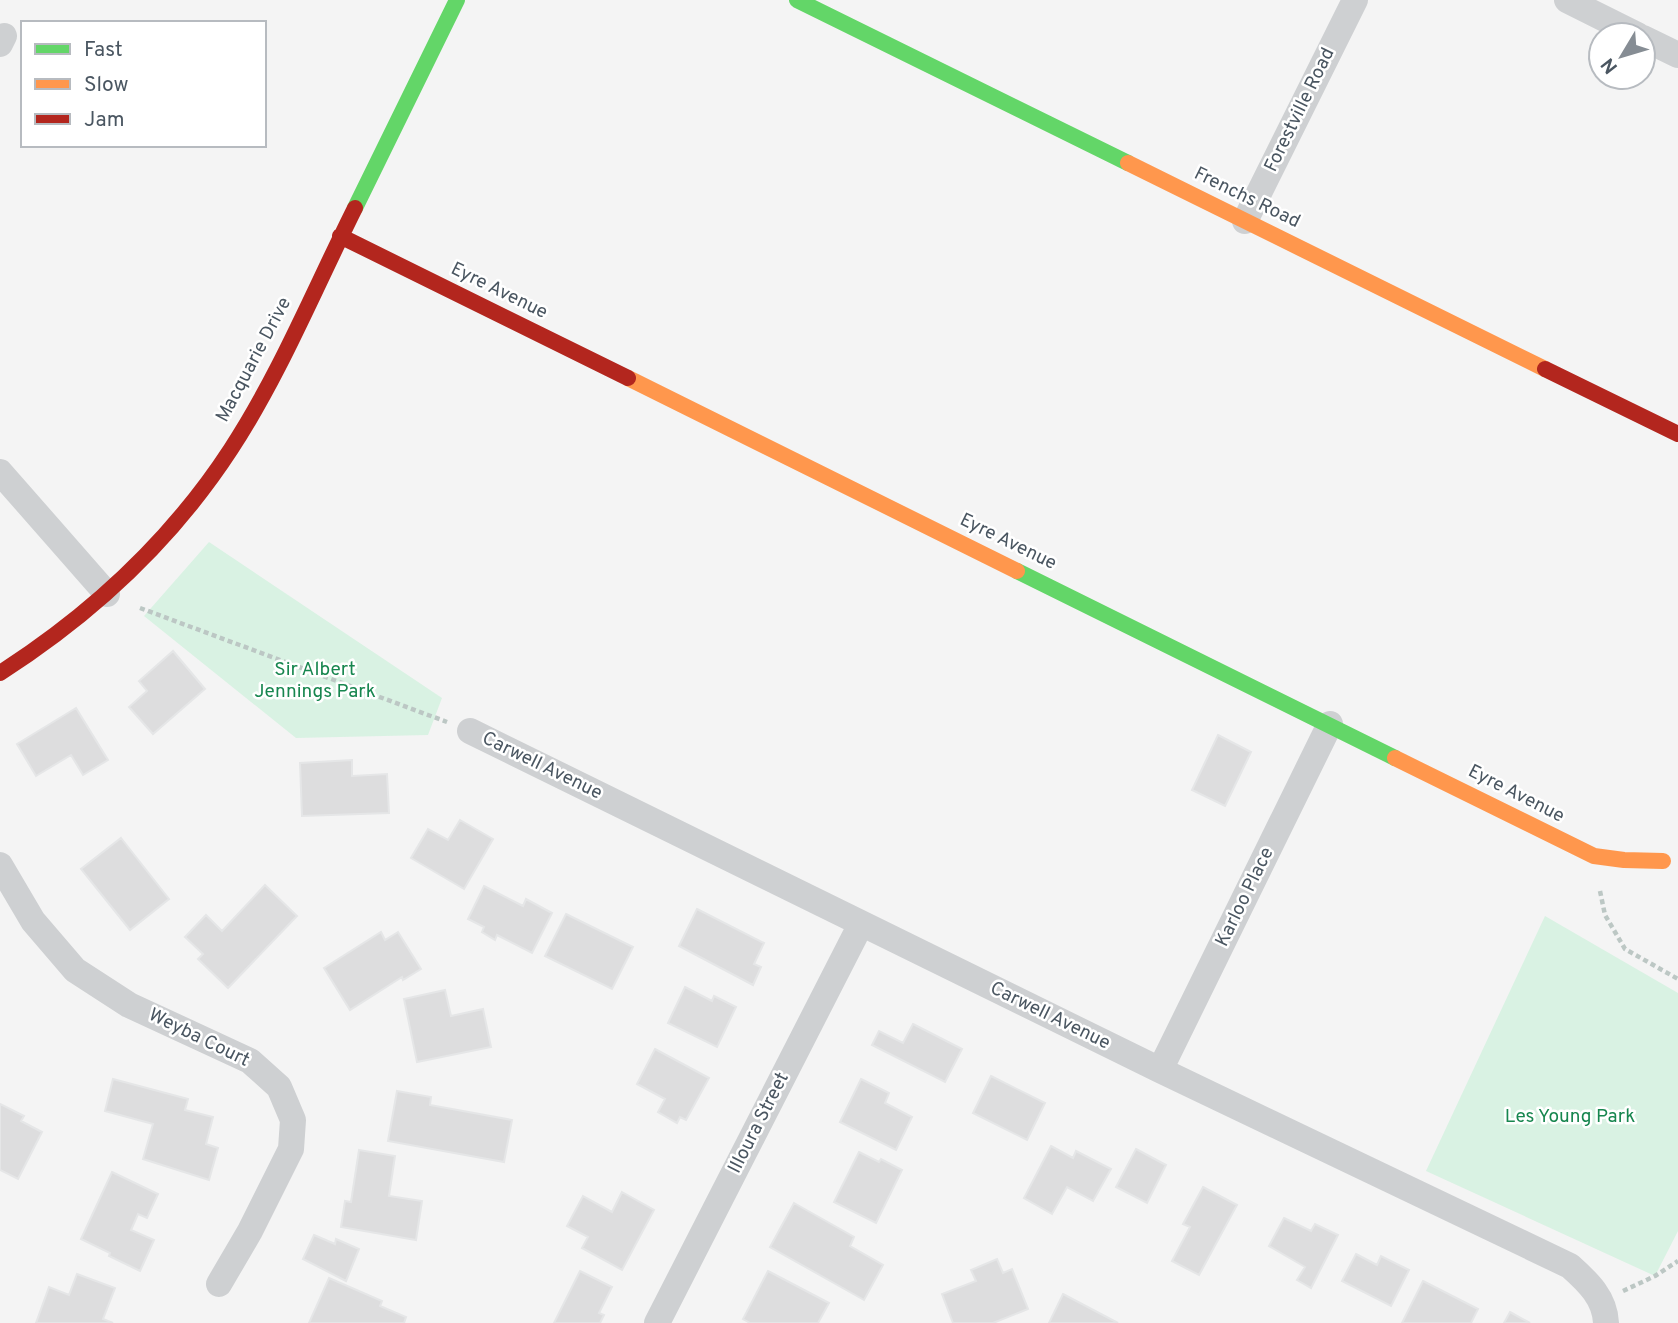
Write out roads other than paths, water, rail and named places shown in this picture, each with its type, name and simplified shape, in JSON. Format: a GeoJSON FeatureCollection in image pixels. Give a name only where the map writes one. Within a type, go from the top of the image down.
{"type":"FeatureCollection","features":[{"type":"Feature","properties":{"kind":"street","name":"Macquarie Drive"},"geometry":{"type":"LineString","coordinates":[[0,673],[62,632],[107,594],[164,538],[213,476],[255,411],[457,0]]}},
{"type":"Feature","properties":{"kind":"street","name":"Frenchs Road"},"geometry":{"type":"LineString","coordinates":[[797,0],[1678,434]]}},
{"type":"Feature","properties":{"kind":"street","name":"Forestville Road"},"geometry":{"type":"LineString","coordinates":[[1245,221],[1355,0]]}},
{"type":"Feature","properties":{"kind":"street"},"geometry":{"type":"LineString","coordinates":[[1567,0],[1609,21]]}},
{"type":"Feature","properties":{"kind":"street"},"geometry":{"type":"LineString","coordinates":[[1657,45],[1678,55]]}},
{"type":"Feature","properties":{"kind":"street","name":"Eyre Avenue"},"geometry":{"type":"LineString","coordinates":[[340,236],[1594,856],[1663,861]]}},
{"type":"Feature","properties":{"kind":"street"},"geometry":{"type":"LineString","coordinates":[[0,472],[107,594]]}},
{"type":"Feature","properties":{"kind":"street","name":"Karloo Place"},"geometry":{"type":"LineString","coordinates":[[1160,1070],[1330,724]]}},
{"type":"Feature","properties":{"kind":"street","name":"Carwell Avenue"},"geometry":{"type":"LineString","coordinates":[[470,731],[1160,1070],[1570,1266],[1591,1284],[1603,1312]]}},
{"type":"Feature","properties":{"kind":"street","name":"Weyba Court"},"geometry":{"type":"LineString","coordinates":[[0,865],[33,921],[75,970],[129,1004],[250,1061],[279,1087],[293,1120],[291,1149],[250,1231],[219,1284]]}},
{"type":"Feature","properties":{"kind":"street","name":"Illoura Street"},"geometry":{"type":"LineString","coordinates":[[657,1323],[861,924]]}},
{"type":"Feature","properties":{"kind":"park label","name":"Sir Albert Jennings Park"},"geometry":{"type":"Point","coordinates":[315,681]}},
{"type":"Feature","properties":{"kind":"park label","name":"Les Young Park"},"geometry":{"type":"Point","coordinates":[1570,1117]}}]}
